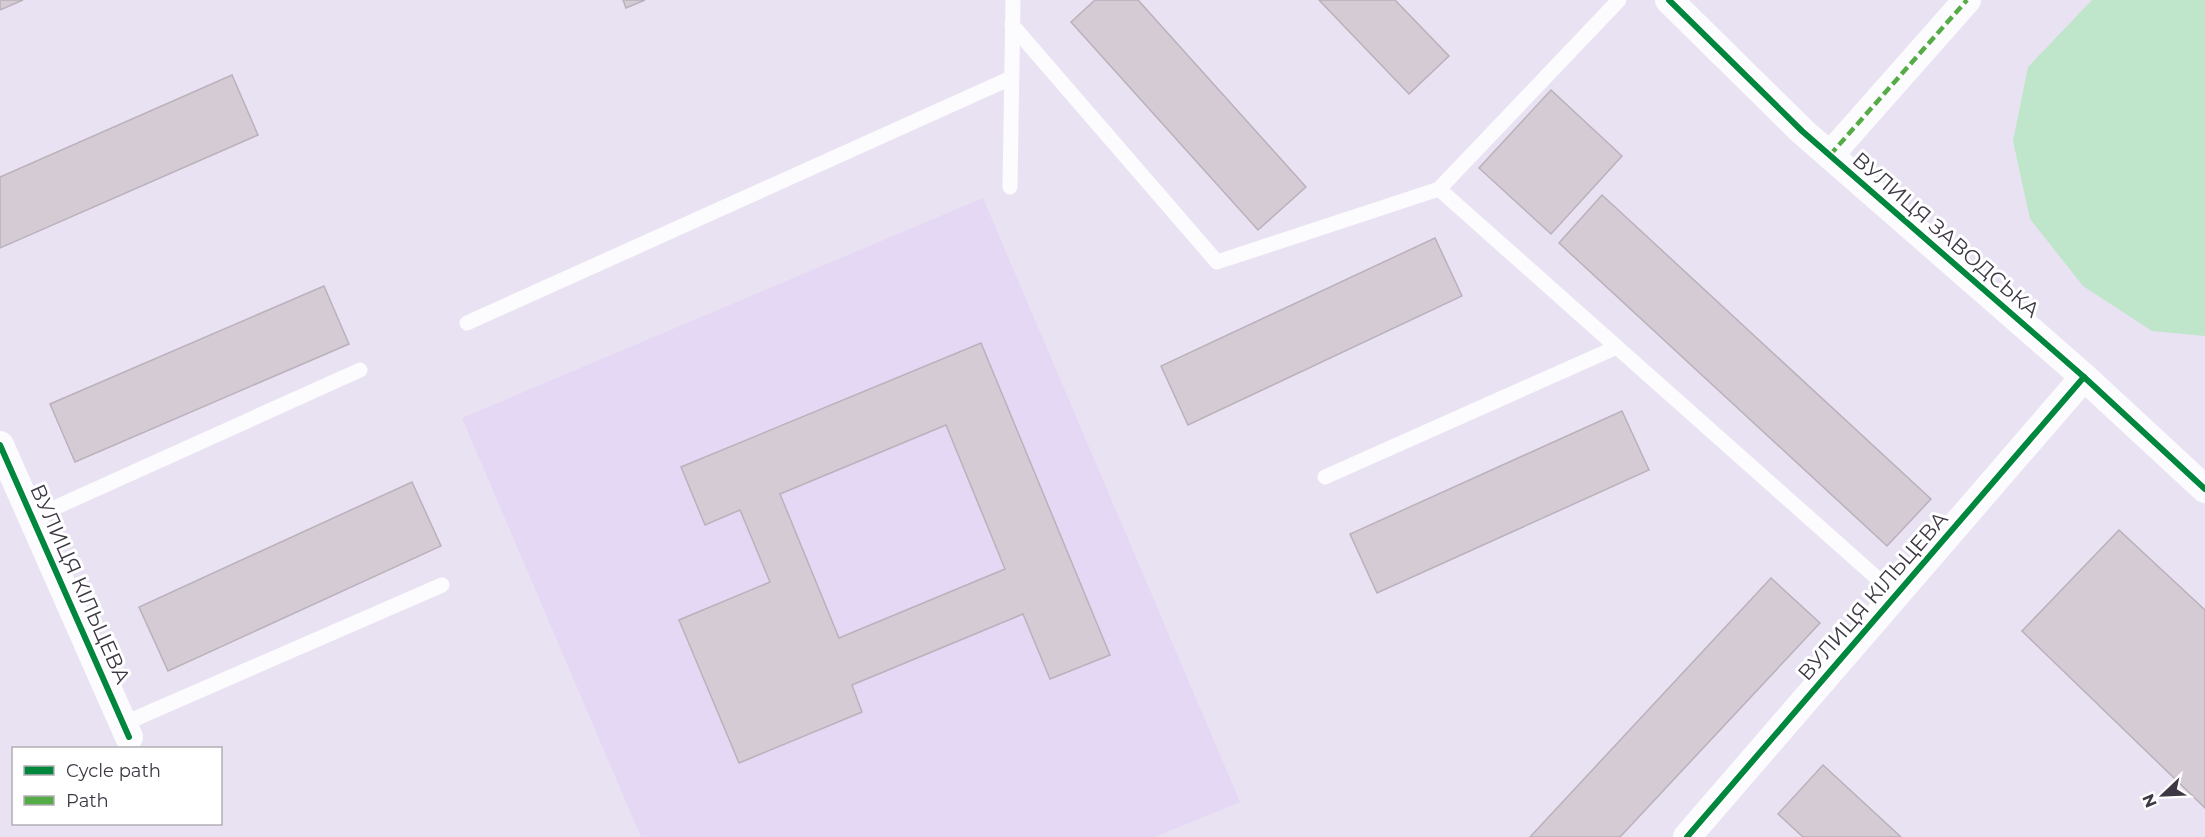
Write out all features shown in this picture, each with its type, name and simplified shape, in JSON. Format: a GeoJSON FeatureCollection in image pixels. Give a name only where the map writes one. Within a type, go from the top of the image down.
{"type":"FeatureCollection","features":[{"type":"Feature","properties":{"kind":"street","name":"ВУЛИЦЯ ЗАВОДСЬКА"},"geometry":{"type":"LineString","coordinates":[[1669,0],[1830,155],[2084,377],[2205,489]]}},
{"type":"Feature","properties":{"kind":"street"},"geometry":{"type":"LineString","coordinates":[[1830,155],[1967,0]]}},
{"type":"Feature","properties":{"kind":"street","name":"ВУЛИЦЯ КІЛЬЦЕВА"},"geometry":{"type":"LineString","coordinates":[[1687,837],[2084,377]]}},
{"type":"Feature","properties":{"kind":"street","name":"ВУЛИЦЯ КІЛЬЦЕВА"},"geometry":{"type":"LineString","coordinates":[[0,445],[126,731]]}},
{"type":"Feature","properties":{"kind":"lane"},"geometry":{"type":"LineString","coordinates":[[1010,187],[1013,0]]}},
{"type":"Feature","properties":{"kind":"lane"},"geometry":{"type":"LineString","coordinates":[[1012,26],[1217,262],[1439,189],[1620,0]]}},
{"type":"Feature","properties":{"kind":"lane"},"geometry":{"type":"LineString","coordinates":[[468,323],[1011,78]]}},
{"type":"Feature","properties":{"kind":"lane"},"geometry":{"type":"LineString","coordinates":[[1439,189],[1896,595]]}},
{"type":"Feature","properties":{"kind":"lane"},"geometry":{"type":"LineString","coordinates":[[1325,477],[1617,347]]}},
{"type":"Feature","properties":{"kind":"lane"},"geometry":{"type":"LineString","coordinates":[[32,518],[360,370]]}},
{"type":"Feature","properties":{"kind":"lane"},"geometry":{"type":"LineString","coordinates":[[126,731],[442,585]]}},
{"type":"Feature","properties":{"kind":"shaded area"},"geometry":{"type":"Polygon","coordinates":[[[983,198],[1240,802],[1155,837],[641,837],[462,418],[983,198]]]}},
{"type":"Feature","properties":{"kind":"green space"},"geometry":{"type":"Polygon","coordinates":[[[2092,0],[2205,0],[2205,336],[2152,331],[2083,286],[2030,219],[2013,141],[2028,67],[2092,0]]]}},
{"type":"Feature","properties":{"kind":"building"},"geometry":{"type":"Polygon","coordinates":[[[0,0],[23,0],[0,10],[0,0]]]}},
{"type":"Feature","properties":{"kind":"building"},"geometry":{"type":"Polygon","coordinates":[[[623,0],[645,0],[626,8],[623,0]]]}},
{"type":"Feature","properties":{"kind":"building"},"geometry":{"type":"Polygon","coordinates":[[[1095,0],[1138,0],[1306,187],[1258,230],[1071,22],[1095,0]]]}},
{"type":"Feature","properties":{"kind":"building"},"geometry":{"type":"Polygon","coordinates":[[[1319,0],[1395,0],[1449,56],[1409,94],[1319,0]]]}},
{"type":"Feature","properties":{"kind":"building"},"geometry":{"type":"Polygon","coordinates":[[[232,75],[258,135],[0,248],[0,177],[232,75]]]}},
{"type":"Feature","properties":{"kind":"building"},"geometry":{"type":"Polygon","coordinates":[[[1551,90],[1622,156],[1551,234],[1479,168],[1551,90]]]}},
{"type":"Feature","properties":{"kind":"building"},"geometry":{"type":"Polygon","coordinates":[[[1602,195],[1931,499],[1887,546],[1559,243],[1602,195]]]}},
{"type":"Feature","properties":{"kind":"building"},"geometry":{"type":"Polygon","coordinates":[[[1435,238],[1462,296],[1188,425],[1161,366],[1435,238]]]}},
{"type":"Feature","properties":{"kind":"building"},"geometry":{"type":"Polygon","coordinates":[[[324,286],[349,344],[75,462],[50,404],[324,286]]]}},
{"type":"Feature","properties":{"kind":"building"},"geometry":{"type":"Polygon","coordinates":[[[981,343],[1110,655],[1050,679],[1023,614],[852,685],[862,712],[739,763],[679,620],[770,582],[740,510],[705,525],[681,467],[981,343]],[[946,425],[780,494],[839,638],[1005,569],[946,425]]]}},
{"type":"Feature","properties":{"kind":"building"},"geometry":{"type":"Polygon","coordinates":[[[1622,411],[1649,470],[1377,593],[1350,534],[1622,411]]]}},
{"type":"Feature","properties":{"kind":"building"},"geometry":{"type":"Polygon","coordinates":[[[412,482],[441,546],[168,671],[139,607],[412,482]]]}},
{"type":"Feature","properties":{"kind":"building"},"geometry":{"type":"Polygon","coordinates":[[[2119,530],[2205,610],[2205,808],[2022,631],[2119,530]]]}},
{"type":"Feature","properties":{"kind":"building"},"geometry":{"type":"Polygon","coordinates":[[[1771,578],[1820,623],[1620,837],[1530,837],[1771,578]]]}},
{"type":"Feature","properties":{"kind":"building"},"geometry":{"type":"Polygon","coordinates":[[[1823,765],[1901,837],[1803,837],[1778,814],[1823,765]]]}},
{"type":"Feature","properties":{"kind":"marked path"},"geometry":{"type":"LineString","coordinates":[[1830,155],[1967,0]]}},
{"type":"Feature","properties":{"kind":"cycle path"},"geometry":{"type":"LineString","coordinates":[[1669,0],[1802,131],[2084,377],[2205,489]]}},
{"type":"Feature","properties":{"kind":"cycle path"},"geometry":{"type":"LineString","coordinates":[[1687,837],[2084,377]]}},
{"type":"Feature","properties":{"kind":"cycle path"},"geometry":{"type":"LineString","coordinates":[[0,445],[129,737]]}}]}
